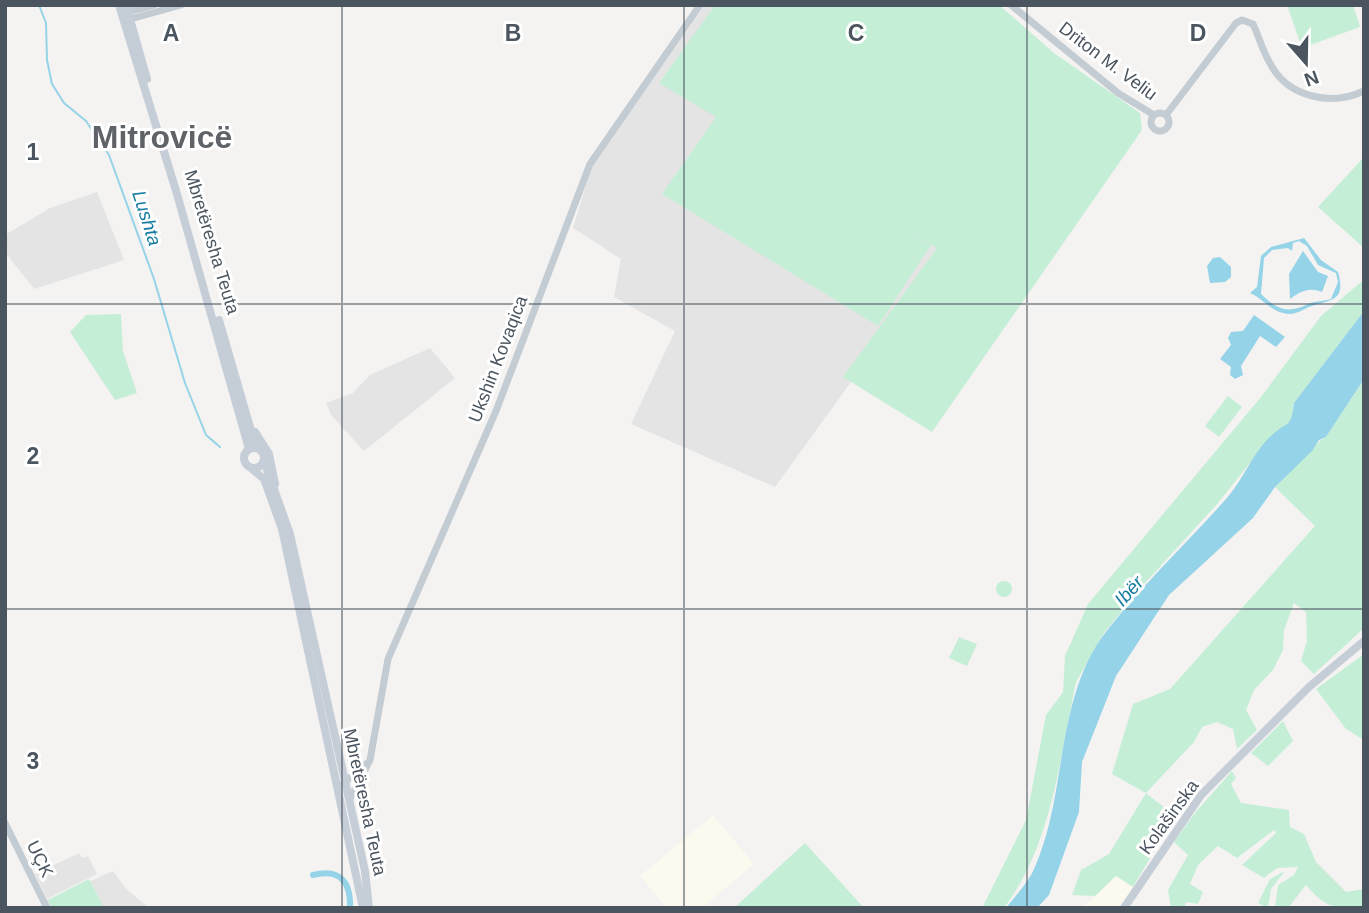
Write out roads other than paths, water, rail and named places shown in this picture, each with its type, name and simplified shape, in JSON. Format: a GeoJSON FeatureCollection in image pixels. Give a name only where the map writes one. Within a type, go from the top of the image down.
{"type":"FeatureCollection","features":[{"type":"Feature","properties":{"kind":"main road","name":"Mbretëresha Teuta"},"geometry":{"type":"LineString","coordinates":[[124,13],[251,427],[252,448]]}},
{"type":"Feature","properties":{"kind":"main road","name":"Mbretëresha Teuta"},"geometry":{"type":"LineString","coordinates":[[124,13],[246,437],[252,448]]}},
{"type":"Feature","properties":{"kind":"main road"},"geometry":{"type":"LineString","coordinates":[[251,427],[269,454],[282,507]]}},
{"type":"Feature","properties":{"kind":"main road"},"geometry":{"type":"LineString","coordinates":[[252,448],[263,454],[264,461],[261,466],[252,469],[243,461],[252,448]]}},
{"type":"Feature","properties":{"kind":"main road","name":"Mbretëresha Teuta"},"geometry":{"type":"LineString","coordinates":[[264,461],[290,534],[339,760],[364,908]]}},
{"type":"Feature","properties":{"kind":"main road","name":"Mbretëresha Teuta"},"geometry":{"type":"LineString","coordinates":[[252,469],[264,479],[282,529],[342,785],[350,803],[367,883],[364,908]]}},
{"type":"Feature","properties":{"kind":"main road","name":"Kolašinska"},"geometry":{"type":"LineString","coordinates":[[1124,908],[1201,795],[1309,687],[1364,641]]}},
{"type":"Feature","properties":{"kind":"main road"},"geometry":{"type":"LineString","coordinates":[[367,883],[375,908]]}},
{"type":"Feature","properties":{"kind":"street"},"geometry":{"type":"LineString","coordinates":[[124,13],[153,5]]}},
{"type":"Feature","properties":{"kind":"street"},"geometry":{"type":"LineString","coordinates":[[124,13],[181,5]]}},
{"type":"Feature","properties":{"kind":"street","name":"Ukshin Kovaqica"},"geometry":{"type":"LineString","coordinates":[[350,803],[351,794],[367,766],[391,652],[437,552],[496,411],[590,164],[700,5]]}},
{"type":"Feature","properties":{"kind":"street","name":"Driton M. Veliu"},"geometry":{"type":"LineString","coordinates":[[1011,5],[1118,93],[1154,116]]}},
{"type":"Feature","properties":{"kind":"street","name":"Driton M. Veliu"},"geometry":{"type":"LineString","coordinates":[[1166,115],[1236,23],[1242,20],[1251,23],[1271,66],[1297,90],[1336,99],[1364,91]]}},
{"type":"Feature","properties":{"kind":"street"},"geometry":{"type":"LineString","coordinates":[[1166,115],[1168,125],[1160,130],[1153,126],[1154,116],[1166,115]]}},
{"type":"Feature","properties":{"kind":"street","name":"Ukshin Kovaqica"},"geometry":{"type":"LineString","coordinates":[[342,785],[366,765],[372,747]]}},
{"type":"Feature","properties":{"kind":"street"},"geometry":{"type":"LineString","coordinates":[[339,760],[349,770],[360,771]]}},
{"type":"Feature","properties":{"kind":"street","name":"UÇK"},"geometry":{"type":"LineString","coordinates":[[5,823],[47,908]]}},
{"type":"Feature","properties":{"kind":"water"},"geometry":{"type":"Polygon","coordinates":[[[1304,238],[1321,260],[1338,272],[1340,289],[1338,295],[1329,301],[1290,314],[1274,309],[1250,293],[1257,287],[1261,256],[1271,247],[1304,238]],[[1299,241],[1293,243],[1292,251],[1288,248],[1272,250],[1264,258],[1261,294],[1272,304],[1283,309],[1294,309],[1331,299],[1338,282],[1336,273],[1318,265],[1307,246],[1299,241]]]}},
{"type":"Feature","properties":{"kind":"water"},"geometry":{"type":"Polygon","coordinates":[[[1303,251],[1318,272],[1328,276],[1322,292],[1305,291],[1290,299],[1289,274],[1303,251]]]}},
{"type":"Feature","properties":{"kind":"water"},"geometry":{"type":"Polygon","coordinates":[[[1220,257],[1231,267],[1231,277],[1225,282],[1210,283],[1207,266],[1213,258],[1220,257]]]}},
{"type":"Feature","properties":{"kind":"water"},"geometry":{"type":"Polygon","coordinates":[[[1364,311],[1364,379],[1326,437],[1319,440],[1312,451],[1275,487],[1253,518],[1169,595],[1116,676],[1082,762],[1079,812],[1049,895],[1037,908],[1006,908],[1031,874],[1045,840],[1077,688],[1105,633],[1149,581],[1226,499],[1265,442],[1290,421],[1294,403],[1364,311]]]}},
{"type":"Feature","properties":{"kind":"water"},"geometry":{"type":"Polygon","coordinates":[[[1254,315],[1285,337],[1276,347],[1260,336],[1241,366],[1243,375],[1235,379],[1230,375],[1231,367],[1220,359],[1231,345],[1228,338],[1231,332],[1243,331],[1254,315]]]}},
{"type":"Feature","properties":{"kind":"waterway","name":"Lushta"},"geometry":{"type":"LineString","coordinates":[[39,5],[46,23],[47,60],[52,84],[64,103],[86,121],[109,155],[154,279],[185,383],[206,435],[220,447]]}},
{"type":"Feature","properties":{"kind":"waterway","name":"Lushta"},"geometry":{"type":"LineString","coordinates":[[313,875],[330,874],[342,879],[348,891],[350,908]]}},
{"type":"Feature","properties":{"kind":"district","name":"Mitrovicë"},"geometry":{"type":"Point","coordinates":[162,137]}},
{"type":"Feature","properties":{"kind":"water label","name":"Ibër"},"geometry":{"type":"Point","coordinates":[1129,591]}}]}
